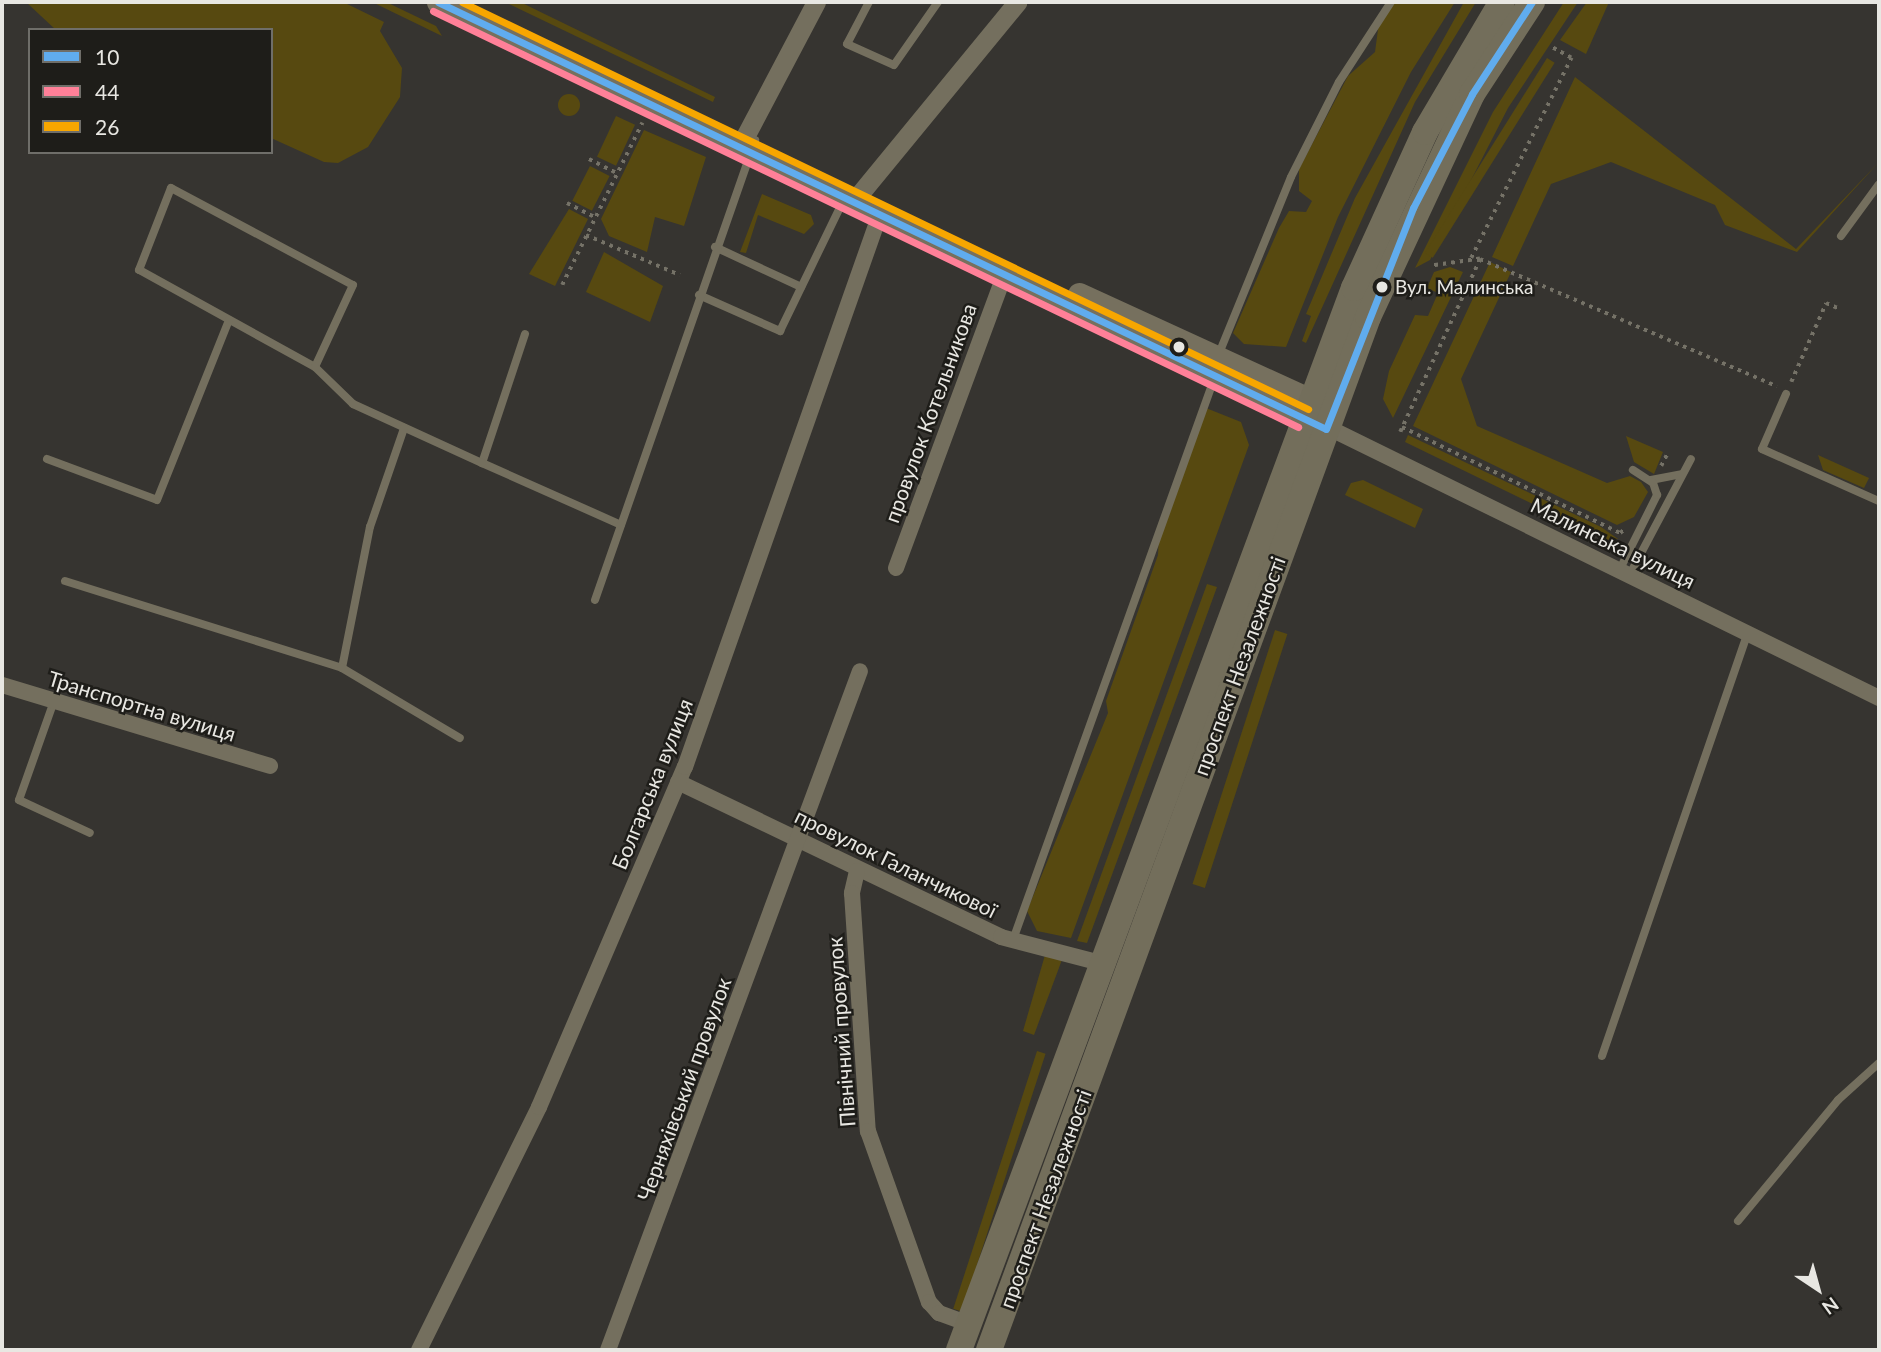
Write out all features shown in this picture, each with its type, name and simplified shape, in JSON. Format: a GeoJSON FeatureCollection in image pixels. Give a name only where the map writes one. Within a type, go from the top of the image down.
{"type":"FeatureCollection","features":[{"type":"Feature","properties":{"kind":"main road"},"geometry":{"type":"LineString","coordinates":[[439,2],[748,144]]}},
{"type":"Feature","properties":{"kind":"main road"},"geometry":{"type":"LineString","coordinates":[[470,2],[853,196],[1215,369]]}},
{"type":"Feature","properties":{"kind":"main road","name":"проспект Незалежності"},"geometry":{"type":"LineString","coordinates":[[989,1350],[1320,417],[1392,196],[1502,2]]}},
{"type":"Feature","properties":{"kind":"main road","name":"проспект Незалежності"},"geometry":{"type":"LineString","coordinates":[[958,1350],[1101,963],[1320,417],[1413,208],[1472,94],[1532,2]]}},
{"type":"Feature","properties":{"kind":"main road"},"geometry":{"type":"LineString","coordinates":[[853,196],[880,214],[1005,274],[1320,417]]}},
{"type":"Feature","properties":{"kind":"street"},"geometry":{"type":"LineString","coordinates":[[748,144],[816,2]]}},
{"type":"Feature","properties":{"kind":"street"},"geometry":{"type":"LineString","coordinates":[[853,196],[1017,2]]}},
{"type":"Feature","properties":{"kind":"street","name":"Болгарська вулиця"},"geometry":{"type":"LineString","coordinates":[[419,1350],[539,1107],[678,782],[880,214]]}},
{"type":"Feature","properties":{"kind":"street","name":"провулок Котельникова"},"geometry":{"type":"LineString","coordinates":[[896,568],[1005,274]]}},
{"type":"Feature","properties":{"kind":"street","name":"Малинська вулиця"},"geometry":{"type":"LineString","coordinates":[[1320,417],[1879,698]]}},
{"type":"Feature","properties":{"kind":"street"},"geometry":{"type":"LineString","coordinates":[[795,840],[860,671]]}},
{"type":"Feature","properties":{"kind":"street","name":"Транспортна вулиця"},"geometry":{"type":"LineString","coordinates":[[2,685],[270,766]]}},
{"type":"Feature","properties":{"kind":"street","name":"провулок Галанчикової"},"geometry":{"type":"LineString","coordinates":[[678,782],[857,871],[1001,937],[1014,937],[1101,963]]}},
{"type":"Feature","properties":{"kind":"street","name":"Черняхівський провулок"},"geometry":{"type":"LineString","coordinates":[[608,1350],[795,840]]}},
{"type":"Feature","properties":{"kind":"street","name":"Північний провулок"},"geometry":{"type":"LineString","coordinates":[[857,871],[852,893],[868,1131],[929,1302],[939,1313],[969,1324]]}},
{"type":"Feature","properties":{"kind":"lane"},"geometry":{"type":"LineString","coordinates":[[869,2],[847,44],[894,65],[938,2]]}},
{"type":"Feature","properties":{"kind":"lane"},"geometry":{"type":"LineString","coordinates":[[1014,937],[1215,369],[1291,177],[1339,82],[1391,2]]}},
{"type":"Feature","properties":{"kind":"lane"},"geometry":{"type":"LineString","coordinates":[[595,600],[748,144]]}},
{"type":"Feature","properties":{"kind":"lane"},"geometry":{"type":"LineString","coordinates":[[1842,236],[1879,184]]}},
{"type":"Feature","properties":{"kind":"lane"},"geometry":{"type":"LineString","coordinates":[[315,367],[352,285],[171,188],[139,271],[315,367],[353,404],[621,525]]}},
{"type":"Feature","properties":{"kind":"lane"},"geometry":{"type":"LineString","coordinates":[[699,295],[780,331],[853,196]]}},
{"type":"Feature","properties":{"kind":"lane"},"geometry":{"type":"LineString","coordinates":[[715,247],[802,287]]}},
{"type":"Feature","properties":{"kind":"lane"},"geometry":{"type":"LineString","coordinates":[[47,459],[157,500],[229,320]]}},
{"type":"Feature","properties":{"kind":"lane"},"geometry":{"type":"LineString","coordinates":[[482,463],[525,334]]}},
{"type":"Feature","properties":{"kind":"lane"},"geometry":{"type":"LineString","coordinates":[[1783,391],[1762,449],[1879,501]]}},
{"type":"Feature","properties":{"kind":"lane"},"geometry":{"type":"LineString","coordinates":[[342,668],[370,527],[404,428]]}},
{"type":"Feature","properties":{"kind":"lane"},"geometry":{"type":"LineString","coordinates":[[1625,572],[1691,459]]}},
{"type":"Feature","properties":{"kind":"lane"},"geometry":{"type":"LineString","coordinates":[[1633,470],[1651,480],[1668,481],[1686,469]]}},
{"type":"Feature","properties":{"kind":"lane"},"geometry":{"type":"LineString","coordinates":[[1625,572],[1655,501],[1657,490],[1651,480]]}},
{"type":"Feature","properties":{"kind":"lane"},"geometry":{"type":"LineString","coordinates":[[65,581],[342,668],[460,738]]}},
{"type":"Feature","properties":{"kind":"lane"},"geometry":{"type":"LineString","coordinates":[[1602,1056],[1748,633]]}},
{"type":"Feature","properties":{"kind":"lane"},"geometry":{"type":"LineString","coordinates":[[54,701],[19,800],[90,832]]}},
{"type":"Feature","properties":{"kind":"lane"},"geometry":{"type":"LineString","coordinates":[[1738,1221],[1838,1100],[1879,1063]]}},
{"type":"Feature","properties":{"kind":"path"},"geometry":{"type":"LineString","coordinates":[[1471,258],[1571,58],[1551,47]]}},
{"type":"Feature","properties":{"kind":"path"},"geometry":{"type":"LineString","coordinates":[[562,285],[642,123]]}},
{"type":"Feature","properties":{"kind":"path"},"geometry":{"type":"LineString","coordinates":[[589,159],[617,173]]}},
{"type":"Feature","properties":{"kind":"path"},"geometry":{"type":"LineString","coordinates":[[566,203],[595,218]]}},
{"type":"Feature","properties":{"kind":"path"},"geometry":{"type":"LineString","coordinates":[[586,235],[680,275]]}},
{"type":"Feature","properties":{"kind":"path"},"geometry":{"type":"LineString","coordinates":[[1432,267],[1471,258],[1480,259],[1783,391],[1826,303],[1838,308]]}},
{"type":"Feature","properties":{"kind":"path"},"geometry":{"type":"LineString","coordinates":[[1400,432],[1480,259]]}},
{"type":"Feature","properties":{"kind":"path"},"geometry":{"type":"LineString","coordinates":[[1402,427],[1620,533],[1631,525]]}},
{"type":"Feature","properties":{"kind":"path"},"geometry":{"type":"LineString","coordinates":[[1651,480],[1668,452]]}},
{"type":"Feature","properties":{"kind":"shaded area"},"geometry":{"type":"Polygon","coordinates":[[[26,2],[343,2],[384,22],[380,31],[402,68],[400,97],[368,147],[338,163],[324,162],[273,139],[273,28],[54,28],[26,2]]]}},
{"type":"Feature","properties":{"kind":"shaded area"},"geometry":{"type":"Polygon","coordinates":[[[372,2],[386,2],[436,26],[442,36],[372,2]]]}},
{"type":"Feature","properties":{"kind":"shaded area"},"geometry":{"type":"Polygon","coordinates":[[[505,2],[520,2],[715,97],[713,102],[505,2]]]}},
{"type":"Feature","properties":{"kind":"shaded area"},"geometry":{"type":"Polygon","coordinates":[[[1395,2],[1455,2],[1411,72],[1338,217],[1286,347],[1244,344],[1233,333],[1279,228],[1289,211],[1306,212],[1312,201],[1299,191],[1299,169],[1348,76],[1375,52],[1379,22],[1395,2]]]}},
{"type":"Feature","properties":{"kind":"shaded area"},"geometry":{"type":"Polygon","coordinates":[[[1464,2],[1476,2],[1415,102],[1306,343],[1302,341],[1311,316],[1306,314],[1355,198],[1464,2]]]}},
{"type":"Feature","properties":{"kind":"shaded area"},"geometry":{"type":"Polygon","coordinates":[[[1564,2],[1578,2],[1508,108],[1430,260],[1415,268],[1493,112],[1564,2]]]}},
{"type":"Feature","properties":{"kind":"shaded area"},"geometry":{"type":"Polygon","coordinates":[[[1587,2],[1609,2],[1586,54],[1560,40],[1587,2]]]}},
{"type":"Feature","properties":{"kind":"shaded area"},"geometry":{"type":"Polygon","coordinates":[[[1547,58],[1555,63],[1433,258],[1425,253],[1547,58]]]}},
{"type":"Feature","properties":{"kind":"shaded area"},"geometry":{"type":"Polygon","coordinates":[[[1575,77],[1796,249],[1879,162],[1797,252],[1725,225],[1715,205],[1611,162],[1551,184],[1513,266],[1492,257],[1575,77]]]}},
{"type":"Feature","properties":{"kind":"shaded area"},"geometry":{"type":"Polygon","coordinates":[[[569,94],[577,97],[580,105],[577,113],[569,116],[561,113],[558,105],[561,97],[569,94]]]}},
{"type":"Feature","properties":{"kind":"shaded area"},"geometry":{"type":"Polygon","coordinates":[[[616,116],[635,125],[616,166],[597,157],[616,116]]]}},
{"type":"Feature","properties":{"kind":"shaded area"},"geometry":{"type":"Polygon","coordinates":[[[644,130],[706,157],[684,226],[655,217],[647,252],[609,236],[601,219],[644,130]]]}},
{"type":"Feature","properties":{"kind":"shaded area"},"geometry":{"type":"Polygon","coordinates":[[[590,166],[610,176],[592,211],[572,201],[590,166]]]}},
{"type":"Feature","properties":{"kind":"shaded area"},"geometry":{"type":"Polygon","coordinates":[[[762,194],[811,215],[814,224],[804,234],[758,215],[746,253],[740,252],[762,194]]]}},
{"type":"Feature","properties":{"kind":"shaded area"},"geometry":{"type":"Polygon","coordinates":[[[569,209],[588,219],[555,286],[529,274],[569,209]]]}},
{"type":"Feature","properties":{"kind":"shaded area"},"geometry":{"type":"Polygon","coordinates":[[[604,252],[663,286],[650,322],[586,292],[604,252]]]}},
{"type":"Feature","properties":{"kind":"shaded area"},"geometry":{"type":"Polygon","coordinates":[[[1490,262],[1511,272],[1461,379],[1477,426],[1607,483],[1630,476],[1641,482],[1648,492],[1634,517],[1617,525],[1413,426],[1490,262]]]}},
{"type":"Feature","properties":{"kind":"shaded area"},"geometry":{"type":"Polygon","coordinates":[[[1450,267],[1463,272],[1393,418],[1383,399],[1389,371],[1415,315],[1428,316],[1438,293],[1427,288],[1434,272],[1450,267]]]}},
{"type":"Feature","properties":{"kind":"shaded area"},"geometry":{"type":"Polygon","coordinates":[[[1206,408],[1241,422],[1249,445],[1071,938],[1037,931],[1027,911],[1108,713],[1106,701],[1158,555],[1159,534],[1206,408]]]}},
{"type":"Feature","properties":{"kind":"shaded area"},"geometry":{"type":"Polygon","coordinates":[[[1408,435],[1601,527],[1618,539],[1607,540],[1405,442],[1408,435]]]}},
{"type":"Feature","properties":{"kind":"shaded area"},"geometry":{"type":"Polygon","coordinates":[[[1626,436],[1663,452],[1654,474],[1634,462],[1626,436]]]}},
{"type":"Feature","properties":{"kind":"shaded area"},"geometry":{"type":"Polygon","coordinates":[[[1818,455],[1869,478],[1864,488],[1823,470],[1818,455]]]}},
{"type":"Feature","properties":{"kind":"shaded area"},"geometry":{"type":"Polygon","coordinates":[[[1363,480],[1423,509],[1415,528],[1345,495],[1351,483],[1363,480]]]}},
{"type":"Feature","properties":{"kind":"shaded area"},"geometry":{"type":"Polygon","coordinates":[[[1207,584],[1217,587],[1185,675],[1087,943],[1077,941],[1207,584]]]}},
{"type":"Feature","properties":{"kind":"shaded area"},"geometry":{"type":"Polygon","coordinates":[[[1275,630],[1287,634],[1205,888],[1192,884],[1275,630]]]}},
{"type":"Feature","properties":{"kind":"shaded area"},"geometry":{"type":"Polygon","coordinates":[[[1045,955],[1063,957],[1034,1035],[1023,1031],[1045,955]]]}},
{"type":"Feature","properties":{"kind":"shaded area"},"geometry":{"type":"Polygon","coordinates":[[[1037,1051],[1046,1054],[962,1312],[953,1309],[1037,1051]]]}},
{"type":"Feature","properties":{"kind":"transit line","name":"10"},"geometry":{"type":"LineString","coordinates":[[438,2],[1326,429],[1413,208],[1472,94],[1532,2]]}},
{"type":"Feature","properties":{"kind":"transit line","name":"26"},"geometry":{"type":"LineString","coordinates":[[462,2],[1308,409]]}},
{"type":"Feature","properties":{"kind":"transit line","name":"44"},"geometry":{"type":"LineString","coordinates":[[433,11],[1298,427]]}},
{"type":"Feature","properties":{"kind":"place","name":"Вул. Малинська"},"geometry":{"type":"Point","coordinates":[1382,287]}}]}
